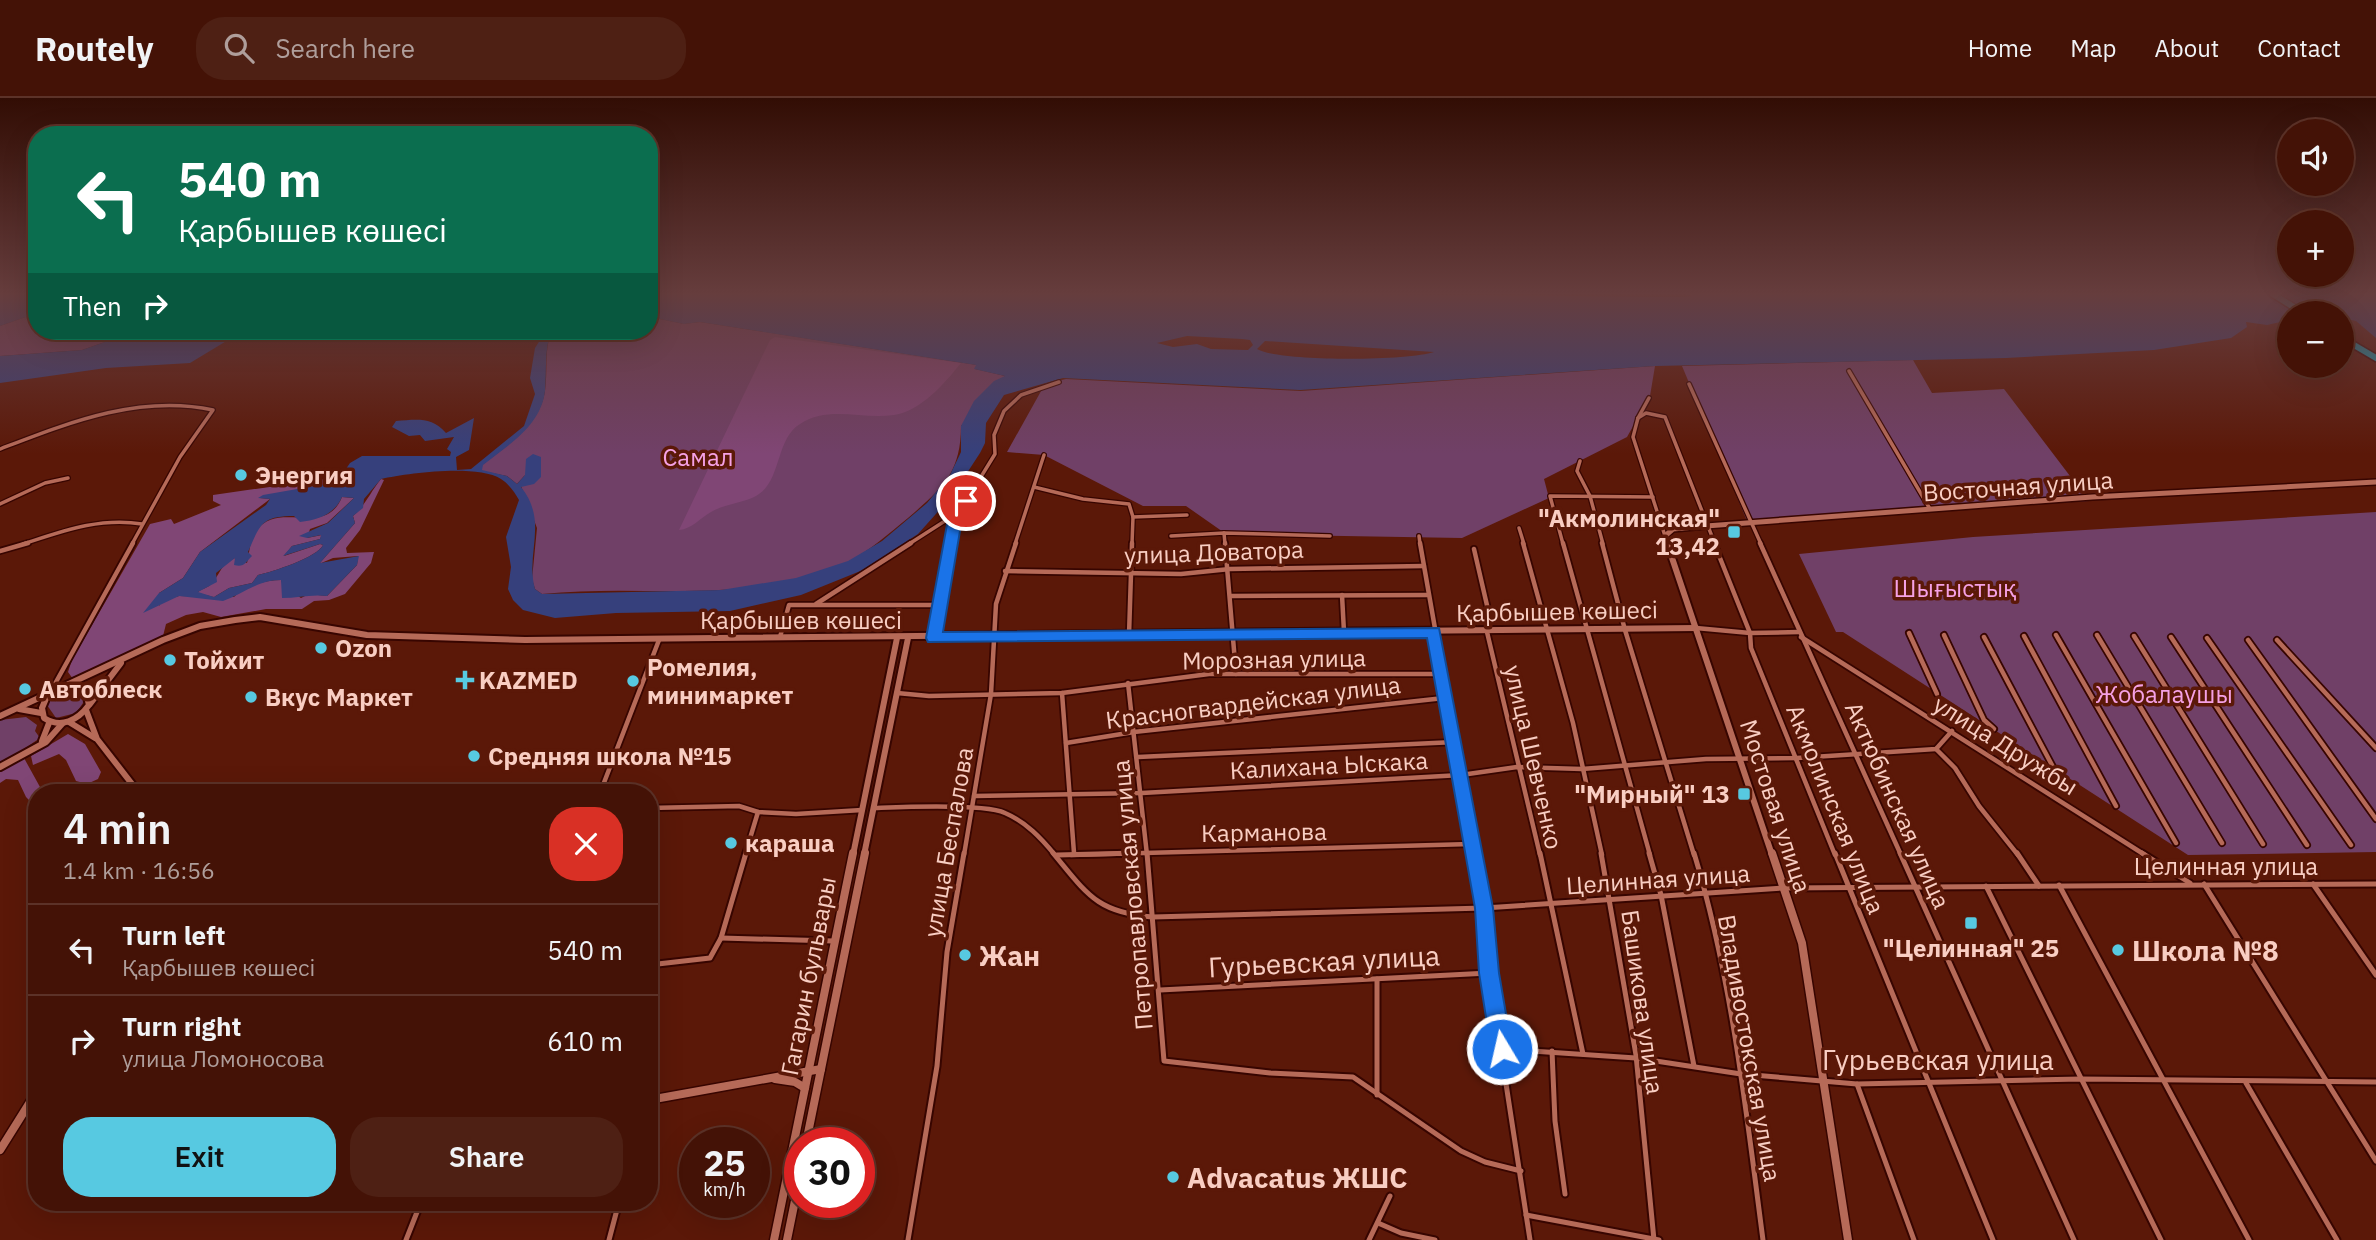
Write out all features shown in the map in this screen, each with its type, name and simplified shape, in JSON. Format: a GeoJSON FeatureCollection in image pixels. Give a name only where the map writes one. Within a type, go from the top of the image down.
{"type":"FeatureCollection","features":[{"type":"Feature","properties":{"kind":"highway"},"geometry":{"type":"LineString","coordinates":[[2358,347],[2376,358]]}},
{"type":"Feature","properties":{"kind":"main road","name":"Восточная улица"},"geometry":{"type":"LineString","coordinates":[[1665,536],[1673,529],[1706,526],[2092,497],[2376,482]]}},
{"type":"Feature","properties":{"kind":"main road","name":"Мостовая улица"},"geometry":{"type":"LineString","coordinates":[[1665,536],[1802,943],[1848,1240]]}},
{"type":"Feature","properties":{"kind":"main road","name":"Қарбышев көшесі"},"geometry":{"type":"LineString","coordinates":[[0,716],[200,626],[260,617],[367,635],[659,640],[1696,628]]}},
{"type":"Feature","properties":{"kind":"main road","name":"Гагарин бульвары"},"geometry":{"type":"LineString","coordinates":[[774,1240],[897,638]]}},
{"type":"Feature","properties":{"kind":"main road","name":"Гагарин бульвары"},"geometry":{"type":"LineString","coordinates":[[809,1127],[908,638]]}},
{"type":"Feature","properties":{"kind":"main road"},"geometry":{"type":"LineString","coordinates":[[0,767],[54,736],[65,723],[87,708],[124,660]]}},
{"type":"Feature","properties":{"kind":"main road"},"geometry":{"type":"LineString","coordinates":[[74,684],[86,692],[87,708],[97,738],[132,784]]}},
{"type":"Feature","properties":{"kind":"main road"},"geometry":{"type":"LineString","coordinates":[[41,713],[48,695]]}},
{"type":"Feature","properties":{"kind":"main road"},"geometry":{"type":"LineString","coordinates":[[17,709],[41,713],[49,723],[47,736],[33,750]]}},
{"type":"Feature","properties":{"kind":"main road"},"geometry":{"type":"LineString","coordinates":[[49,723],[65,723],[97,738]]}},
{"type":"Feature","properties":{"kind":"main road"},"geometry":{"type":"LineString","coordinates":[[862,810],[875,808]]}},
{"type":"Feature","properties":{"kind":"main road"},"geometry":{"type":"LineString","coordinates":[[658,1098],[821,1069]]}},
{"type":"Feature","properties":{"kind":"main road"},"geometry":{"type":"LineString","coordinates":[[769,1079],[795,1082],[806,1088]]}},
{"type":"Feature","properties":{"kind":"main road"},"geometry":{"type":"LineString","coordinates":[[0,1150],[28,1108]]}},
{"type":"Feature","properties":{"kind":"main road"},"geometry":{"type":"LineString","coordinates":[[787,1240],[791,1218]]}},
{"type":"Feature","properties":{"kind":"street"},"geometry":{"type":"LineString","coordinates":[[1849,371],[1930,510]]}},
{"type":"Feature","properties":{"kind":"street"},"geometry":{"type":"LineString","coordinates":[[934,638],[955,519],[995,454],[994,435],[1004,411],[1021,395],[1059,382]]}},
{"type":"Feature","properties":{"kind":"street","name":"Актюбинская улица"},"geometry":{"type":"LineString","coordinates":[[1689,384],[1754,523],[1800,635],[2074,1240]]}},
{"type":"Feature","properties":{"kind":"street"},"geometry":{"type":"LineString","coordinates":[[1638,418],[1650,398]]}},
{"type":"Feature","properties":{"kind":"street"},"geometry":{"type":"LineString","coordinates":[[0,449],[57,427],[123,409],[195,404],[213,410],[174,467],[48,695]]}},
{"type":"Feature","properties":{"kind":"street","name":"Акмолинская улица"},"geometry":{"type":"LineString","coordinates":[[1638,418],[1646,413],[1665,416],[1750,633],[1751,648],[1993,1240]]}},
{"type":"Feature","properties":{"kind":"street","name":"Мостовая улица"},"geometry":{"type":"LineString","coordinates":[[1638,418],[1633,437],[1665,536]]}},
{"type":"Feature","properties":{"kind":"street","name":"улица Беспалова"},"geometry":{"type":"LineString","coordinates":[[908,1240],[937,1066],[947,952],[991,695],[996,604],[1044,455]]}},
{"type":"Feature","properties":{"kind":"street","name":"Владивостокская улица"},"geometry":{"type":"LineString","coordinates":[[1580,461],[1577,471],[1590,496],[1625,630],[1669,764],[1706,893],[1741,1074],[1763,1240]]}},
{"type":"Feature","properties":{"kind":"street"},"geometry":{"type":"LineString","coordinates":[[0,504],[34,487],[68,478]]}},
{"type":"Feature","properties":{"kind":"street"},"geometry":{"type":"LineString","coordinates":[[954,478],[977,484]]}},
{"type":"Feature","properties":{"kind":"street"},"geometry":{"type":"LineString","coordinates":[[1034,487],[1083,499],[1129,504],[1133,517],[1129,573],[1129,635]]}},
{"type":"Feature","properties":{"kind":"street"},"geometry":{"type":"LineString","coordinates":[[1653,498],[1550,496],[1661,895],[1694,1067]]}},
{"type":"Feature","properties":{"kind":"street"},"geometry":{"type":"LineString","coordinates":[[1133,517],[1188,515]]}},
{"type":"Feature","properties":{"kind":"street"},"geometry":{"type":"LineString","coordinates":[[814,605],[948,519],[955,519]]}},
{"type":"Feature","properties":{"kind":"street"},"geometry":{"type":"LineString","coordinates":[[0,551],[101,522],[125,520],[142,524]]}},
{"type":"Feature","properties":{"kind":"street","name":"Башикова улица"},"geometry":{"type":"LineString","coordinates":[[1519,528],[1548,630],[1611,900],[1636,1058],[1655,1240]]}},
{"type":"Feature","properties":{"kind":"street"},"geometry":{"type":"LineString","coordinates":[[1171,536],[1224,533],[1330,536]]}},
{"type":"Feature","properties":{"kind":"street"},"geometry":{"type":"LineString","coordinates":[[1224,533],[1236,674]]}},
{"type":"Feature","properties":{"kind":"street"},"geometry":{"type":"LineString","coordinates":[[1419,536],[1427,595],[1443,674],[1444,698],[1455,742],[1484,908],[1489,973],[1530,1240]]}},
{"type":"Feature","properties":{"kind":"street","name":"улица Шевченко"},"geometry":{"type":"LineString","coordinates":[[1475,550],[1489,614],[1487,632],[1552,904],[1583,1054]]}},
{"type":"Feature","properties":{"kind":"street","name":"улица Доватора"},"geometry":{"type":"LineString","coordinates":[[1005,571],[1129,573],[1424,566]]}},
{"type":"Feature","properties":{"kind":"street"},"geometry":{"type":"LineString","coordinates":[[1342,595],[1344,633]]}},
{"type":"Feature","properties":{"kind":"street"},"geometry":{"type":"LineString","coordinates":[[1231,596],[1427,595]]}},
{"type":"Feature","properties":{"kind":"street"},"geometry":{"type":"LineString","coordinates":[[780,637],[789,605],[939,605]]}},
{"type":"Feature","properties":{"kind":"street"},"geometry":{"type":"LineString","coordinates":[[1696,628],[1800,635]]}},
{"type":"Feature","properties":{"kind":"street"},"geometry":{"type":"LineString","coordinates":[[1909,633],[1937,694]]}},
{"type":"Feature","properties":{"kind":"street","name":"улица Дружбы"},"geometry":{"type":"LineString","coordinates":[[1800,635],[2191,883]]}},
{"type":"Feature","properties":{"kind":"street"},"geometry":{"type":"LineString","coordinates":[[1944,635],[1984,720],[1994,729]]}},
{"type":"Feature","properties":{"kind":"street"},"geometry":{"type":"LineString","coordinates":[[2056,635],[2176,843]]}},
{"type":"Feature","properties":{"kind":"street"},"geometry":{"type":"LineString","coordinates":[[2097,635],[2222,843]]}},
{"type":"Feature","properties":{"kind":"street"},"geometry":{"type":"LineString","coordinates":[[2024,636],[2116,806]]}},
{"type":"Feature","properties":{"kind":"street"},"geometry":{"type":"LineString","coordinates":[[2134,636],[2263,844]]}},
{"type":"Feature","properties":{"kind":"street"},"geometry":{"type":"LineString","coordinates":[[1984,637],[2053,767]]}},
{"type":"Feature","properties":{"kind":"street"},"geometry":{"type":"LineString","coordinates":[[2171,637],[2307,845]]}},
{"type":"Feature","properties":{"kind":"street"},"geometry":{"type":"LineString","coordinates":[[2207,638],[2351,845]]}},
{"type":"Feature","properties":{"kind":"street"},"geometry":{"type":"LineString","coordinates":[[603,784],[659,640]]}},
{"type":"Feature","properties":{"kind":"street"},"geometry":{"type":"LineString","coordinates":[[2248,640],[2376,819]]}},
{"type":"Feature","properties":{"kind":"street"},"geometry":{"type":"LineString","coordinates":[[2277,640],[2376,748]]}},
{"type":"Feature","properties":{"kind":"street","name":"Морозная улица"},"geometry":{"type":"LineString","coordinates":[[897,692],[991,695],[1062,693],[1111,689],[1128,683],[1236,674],[1443,674]]}},
{"type":"Feature","properties":{"kind":"street"},"geometry":{"type":"LineString","coordinates":[[59,677],[74,684]]}},
{"type":"Feature","properties":{"kind":"street","name":"Петропавловская улица"},"geometry":{"type":"LineString","coordinates":[[1128,683],[1142,793],[1164,1061],[1270,1073],[1338,1074],[1353,1077],[1377,1095]]}},
{"type":"Feature","properties":{"kind":"street"},"geometry":{"type":"LineString","coordinates":[[1062,693],[1074,853]]}},
{"type":"Feature","properties":{"kind":"street","name":"Красногвардейская улица"},"geometry":{"type":"LineString","coordinates":[[1066,743],[1134,732],[1444,698]]}},
{"type":"Feature","properties":{"kind":"street"},"geometry":{"type":"LineString","coordinates":[[1952,731],[1937,749],[1952,760],[1979,805],[2021,854],[2039,886]]}},
{"type":"Feature","properties":{"kind":"street"},"geometry":{"type":"LineString","coordinates":[[1138,757],[1455,742]]}},
{"type":"Feature","properties":{"kind":"street","name":"Калихана Ыскака"},"geometry":{"type":"LineString","coordinates":[[974,796],[1142,793],[1461,775],[1517,766],[1582,769],[1937,749]]}},
{"type":"Feature","properties":{"kind":"street"},"geometry":{"type":"LineString","coordinates":[[658,808],[739,806],[758,811],[796,814],[862,810]]}},
{"type":"Feature","properties":{"kind":"street","name":"Целинная улица"},"geometry":{"type":"LineString","coordinates":[[875,808],[971,809],[1002,811],[1013,815],[1057,855],[1095,901],[1119,914],[1153,918],[1484,908],[1783,888],[2191,883],[2376,884]]}},
{"type":"Feature","properties":{"kind":"street"},"geometry":{"type":"LineString","coordinates":[[658,964],[710,958],[721,938],[758,811]]}},
{"type":"Feature","properties":{"kind":"street","name":"Карманова"},"geometry":{"type":"LineString","coordinates":[[1057,855],[1471,844]]}},
{"type":"Feature","properties":{"kind":"street"},"geometry":{"type":"LineString","coordinates":[[2203,883],[2376,1161]]}},
{"type":"Feature","properties":{"kind":"street"},"geometry":{"type":"LineString","coordinates":[[2313,883],[2376,975]]}},
{"type":"Feature","properties":{"kind":"street"},"geometry":{"type":"LineString","coordinates":[[2059,885],[2249,1240]]}},
{"type":"Feature","properties":{"kind":"street"},"geometry":{"type":"LineString","coordinates":[[1986,886],[2161,1240]]}},
{"type":"Feature","properties":{"kind":"street"},"geometry":{"type":"LineString","coordinates":[[721,938],[835,941]]}},
{"type":"Feature","properties":{"kind":"street","name":"Гурьевская улица"},"geometry":{"type":"LineString","coordinates":[[1160,990],[1489,973]]}},
{"type":"Feature","properties":{"kind":"street"},"geometry":{"type":"LineString","coordinates":[[1377,979],[1377,1095],[1461,1152],[1486,1163],[1521,1171]]}},
{"type":"Feature","properties":{"kind":"street","name":"Гурьевская улица"},"geometry":{"type":"LineString","coordinates":[[1502,1049],[1636,1058],[1741,1074],[1857,1084],[2081,1079],[2165,1082],[2376,1082]]}},
{"type":"Feature","properties":{"kind":"street"},"geometry":{"type":"LineString","coordinates":[[1552,1051],[1555,1121],[1565,1194]]}},
{"type":"Feature","properties":{"kind":"street"},"geometry":{"type":"LineString","coordinates":[[2246,1082],[2337,1240]]}},
{"type":"Feature","properties":{"kind":"street"},"geometry":{"type":"LineString","coordinates":[[1857,1084],[1914,1240]]}},
{"type":"Feature","properties":{"kind":"street"},"geometry":{"type":"LineString","coordinates":[[1369,1240],[1390,1196]]}},
{"type":"Feature","properties":{"kind":"street"},"geometry":{"type":"LineString","coordinates":[[406,1240],[417,1211]]}},
{"type":"Feature","properties":{"kind":"street"},"geometry":{"type":"LineString","coordinates":[[609,1240],[617,1211]]}},
{"type":"Feature","properties":{"kind":"street"},"geometry":{"type":"LineString","coordinates":[[1526,1215],[1655,1240]]}},
{"type":"Feature","properties":{"kind":"street"},"geometry":{"type":"LineString","coordinates":[[1378,1223],[1435,1240]]}},
{"type":"Feature","properties":{"kind":"green space"},"geometry":{"type":"Polygon","coordinates":[[[0,347],[90,347],[82,350],[0,356],[0,347]]]}},
{"type":"Feature","properties":{"kind":"green space","name":"Самал"},"geometry":{"type":"Polygon","coordinates":[[[548,347],[863,347],[977,365],[975,369],[1005,376],[961,426],[960,443],[953,469],[939,489],[920,508],[864,552],[848,562],[811,576],[736,589],[697,591],[580,591],[542,594],[535,589],[532,579],[537,528],[521,486],[525,475],[517,484],[507,476],[482,471],[482,465],[529,424],[537,414],[545,391],[548,347]]]}},
{"type":"Feature","properties":{"kind":"green space"},"geometry":{"type":"Polygon","coordinates":[[[1913,360],[1932,393],[2004,389],[2089,501],[1747,521],[1682,366],[1913,360]]]}},
{"type":"Feature","properties":{"kind":"green space"},"geometry":{"type":"Polygon","coordinates":[[[1655,366],[1650,396],[1627,437],[1544,479],[1549,498],[1462,538],[1226,534],[1186,506],[1143,506],[1044,455],[1007,452],[1045,384],[1066,379],[1301,391],[1655,366]]]}},
{"type":"Feature","properties":{"kind":"green space","name":"Жобалаушы"},"geometry":{"type":"Polygon","coordinates":[[[2376,512],[2376,852],[2188,855],[1843,632],[1836,632],[1799,554],[1973,537],[2376,512]]]}},
{"type":"Feature","properties":{"kind":"green space"},"geometry":{"type":"Polygon","coordinates":[[[77,689],[82,694],[83,703],[76,713],[56,718],[47,705],[55,695],[77,689]]]}},
{"type":"Feature","properties":{"kind":"green space"},"geometry":{"type":"Polygon","coordinates":[[[26,717],[37,725],[35,731],[40,738],[0,765],[0,720],[26,717]]]}},
{"type":"Feature","properties":{"kind":"shaded area"},"geometry":{"type":"Polygon","coordinates":[[[767,347],[849,347],[961,363],[932,395],[904,412],[882,416],[822,415],[800,424],[786,440],[775,471],[764,490],[751,498],[716,509],[679,530],[767,347]]]}},
{"type":"Feature","properties":{"kind":"shaded area"},"geometry":{"type":"Polygon","coordinates":[[[339,477],[337,482],[260,498],[270,499],[200,552],[183,578],[159,593],[159,606],[162,601],[179,596],[234,597],[249,587],[275,580],[281,580],[283,586],[301,598],[309,594],[327,596],[357,565],[358,556],[333,558],[319,564],[355,523],[353,516],[381,479],[384,480],[360,530],[346,548],[347,553],[374,552],[371,563],[345,594],[329,600],[314,601],[302,609],[266,609],[221,617],[203,612],[186,615],[166,624],[163,636],[73,679],[68,672],[72,660],[150,524],[171,519],[174,524],[221,505],[213,501],[213,495],[339,477]]]}},
{"type":"Feature","properties":{"kind":"shaded area"},"geometry":{"type":"Polygon","coordinates":[[[342,497],[354,498],[327,523],[310,529],[307,538],[322,535],[320,539],[292,546],[284,556],[323,545],[313,554],[258,575],[252,583],[229,588],[214,597],[197,593],[210,585],[230,560],[235,558],[247,563],[254,535],[266,522],[277,518],[325,516],[342,497]]]}},
{"type":"Feature","properties":{"kind":"shaded area"},"geometry":{"type":"Polygon","coordinates":[[[68,734],[85,744],[101,772],[98,779],[87,784],[76,781],[66,760],[59,754],[33,765],[31,756],[68,734]]]}},
{"type":"Feature","properties":{"kind":"shaded area"},"geometry":{"type":"Polygon","coordinates":[[[24,758],[38,784],[28,784],[28,799],[18,780],[6,779],[0,783],[0,771],[24,758]]]}},
{"type":"Feature","properties":{"kind":"water"},"geometry":{"type":"Polygon","coordinates":[[[90,347],[216,347],[190,363],[106,368],[0,383],[0,356],[90,347]]]}},
{"type":"Feature","properties":{"kind":"water"},"geometry":{"type":"Polygon","coordinates":[[[535,347],[548,347],[545,391],[537,415],[522,434],[483,465],[482,470],[507,476],[517,484],[525,475],[526,459],[533,454],[541,457],[541,477],[534,484],[521,487],[534,513],[535,589],[542,594],[721,590],[796,578],[848,561],[882,541],[927,503],[950,475],[961,452],[961,426],[974,401],[994,381],[1005,376],[974,369],[976,365],[862,347],[1206,347],[1248,350],[1259,347],[1257,349],[1270,353],[1290,356],[1344,359],[1398,357],[1434,352],[1362,347],[2171,347],[2006,358],[1655,366],[1300,390],[1063,378],[1004,395],[986,423],[985,443],[980,453],[952,496],[918,534],[863,570],[801,595],[730,611],[616,613],[555,618],[523,610],[513,600],[508,589],[511,567],[506,537],[519,500],[507,483],[490,474],[442,471],[381,479],[364,499],[363,508],[353,516],[355,523],[320,563],[359,556],[357,565],[327,596],[282,598],[281,580],[258,585],[223,601],[179,596],[143,613],[159,593],[183,578],[200,552],[266,505],[270,499],[258,498],[263,495],[337,482],[350,463],[362,456],[450,456],[451,452],[447,449],[454,437],[425,441],[420,435],[409,436],[392,427],[396,421],[429,421],[446,433],[474,418],[469,450],[456,457],[457,470],[471,469],[524,426],[535,394],[530,378],[535,347]],[[342,497],[330,512],[313,520],[300,522],[294,516],[283,516],[268,520],[259,529],[248,552],[252,556],[240,566],[234,565],[235,558],[216,573],[217,582],[198,592],[214,597],[229,588],[252,583],[258,575],[313,554],[323,545],[283,556],[292,546],[320,539],[321,535],[307,538],[299,536],[328,523],[354,498],[342,497]]]}},
{"type":"Feature","properties":{"kind":"place","name":"Энергия"},"geometry":{"type":"Point","coordinates":[241,475]}},
{"type":"Feature","properties":{"kind":"place","name":"\"Акмолинская\" 13,42"},"geometry":{"type":"Point","coordinates":[1734,532]}},
{"type":"Feature","properties":{"kind":"place","name":"Ozon"},"geometry":{"type":"Point","coordinates":[321,648]}},
{"type":"Feature","properties":{"kind":"place","name":"Тойхит"},"geometry":{"type":"Point","coordinates":[170,660]}},
{"type":"Feature","properties":{"kind":"place","name":"KAZMED"},"geometry":{"type":"Point","coordinates":[465,680]}},
{"type":"Feature","properties":{"kind":"place","name":"Ромелия, минимаркет"},"geometry":{"type":"Point","coordinates":[633,681]}},
{"type":"Feature","properties":{"kind":"place","name":"Автоблеск"},"geometry":{"type":"Point","coordinates":[25,689]}},
{"type":"Feature","properties":{"kind":"place","name":"Вкус Маркет"},"geometry":{"type":"Point","coordinates":[251,697]}},
{"type":"Feature","properties":{"kind":"place","name":"Средняя школа №15"},"geometry":{"type":"Point","coordinates":[474,756]}},
{"type":"Feature","properties":{"kind":"place","name":"\"Мирный\" 13"},"geometry":{"type":"Point","coordinates":[1744,794]}},
{"type":"Feature","properties":{"kind":"place","name":"караша"},"geometry":{"type":"Point","coordinates":[731,843]}},
{"type":"Feature","properties":{"kind":"place","name":"\"Целинная\" 25"},"geometry":{"type":"Point","coordinates":[1971,923]}},
{"type":"Feature","properties":{"kind":"place","name":"Школа №8"},"geometry":{"type":"Point","coordinates":[2118,950]}},
{"type":"Feature","properties":{"kind":"place","name":"Жан"},"geometry":{"type":"Point","coordinates":[965,955]}},
{"type":"Feature","properties":{"kind":"place","name":"Advacatus ЖШС"},"geometry":{"type":"Point","coordinates":[1173,1177]}},
{"type":"Feature","properties":{"kind":"route"},"geometry":{"type":"LineString","coordinates":[[966,501],[955,519],[934,638],[1434,632],[1484,908],[1489,973],[1502,1049]]}},
{"type":"Feature","properties":{"kind":"park label","name":"Шығыстық"},"geometry":{"type":"Point","coordinates":[1955,588]}}]}
